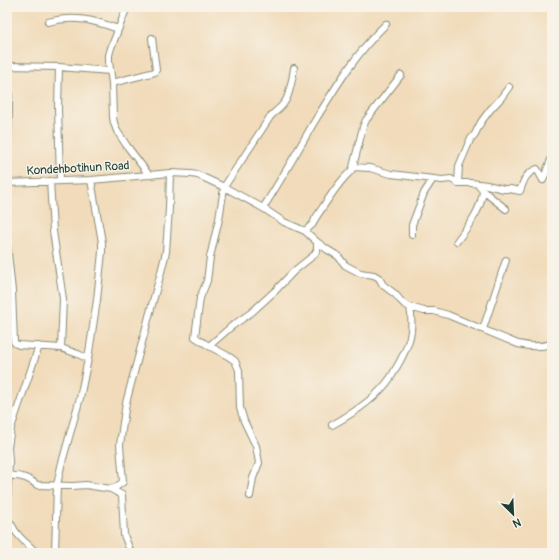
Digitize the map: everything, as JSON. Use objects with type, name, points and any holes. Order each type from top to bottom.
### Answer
[{"type":"street","points":[[127,7],[109,55],[113,117],[117,131],[149,175]]},
{"type":"street","points":[[48,22],[69,18],[80,19],[94,21],[118,29]]},
{"type":"street","points":[[263,208],[334,90],[360,52],[386,24]]},
{"type":"street","points":[[112,83],[155,72],[152,38]]},
{"type":"street","points":[[7,168],[9,111],[8,67],[58,67],[110,71]]},
{"type":"street","points":[[58,67],[60,180]]},
{"type":"street","points":[[250,496],[259,463],[256,446],[244,421],[240,408],[239,370],[235,361],[195,337],[194,334],[200,298],[207,281],[210,256],[219,219],[224,188],[270,117],[285,102],[294,68]]},
{"type":"street","points":[[401,75],[366,120],[352,170],[338,184],[313,224],[306,231],[317,242],[338,256],[345,265],[360,273],[379,278],[383,285],[395,294],[404,304],[410,307],[424,311],[441,313],[529,347],[539,347],[552,344]]},
{"type":"street","points":[[458,183],[459,166],[470,140],[476,134],[485,116],[509,87]]},
{"type":"street","points":[[353,167],[370,168],[391,174],[433,179],[451,179],[458,183],[487,185],[504,190],[510,189],[520,191],[527,175],[536,169],[543,180],[552,157]]},
{"type":"street","points":[[111,489],[123,482],[120,445],[126,403],[166,252],[170,173]]},
{"type":"street","name":"Kondehbotihun Road","points":[[7,183],[91,180],[170,173],[190,174],[224,188],[263,208],[284,222],[306,231]]},
{"type":"street","points":[[412,234],[412,225],[421,200],[433,179]]},
{"type":"street","points":[[55,553],[57,485],[80,398],[88,359],[97,300],[102,252],[102,242],[91,180]]},
{"type":"street","points":[[50,181],[53,231],[63,299],[61,348]]},
{"type":"street","points":[[477,184],[483,191],[506,209]]},
{"type":"street","points":[[457,241],[472,221],[483,198],[483,191]]},
{"type":"street","points":[[209,346],[232,326],[252,312],[294,271],[314,255],[317,250],[317,242]]},
{"type":"street","points":[[7,244],[12,291],[14,342],[19,345],[61,348],[88,359]]},
{"type":"street","points":[[483,330],[506,260]]},
{"type":"street","points":[[332,425],[346,418],[362,407],[391,377],[405,352],[408,343],[412,319],[410,307]]},
{"type":"street","points":[[7,509],[8,447],[11,428],[39,346]]},
{"type":"street","points":[[8,476],[15,475],[26,478],[32,480],[37,485],[86,485],[111,489],[122,495],[124,535],[131,553]]},
{"type":"street","points":[[8,521],[16,533],[36,553]]}]
